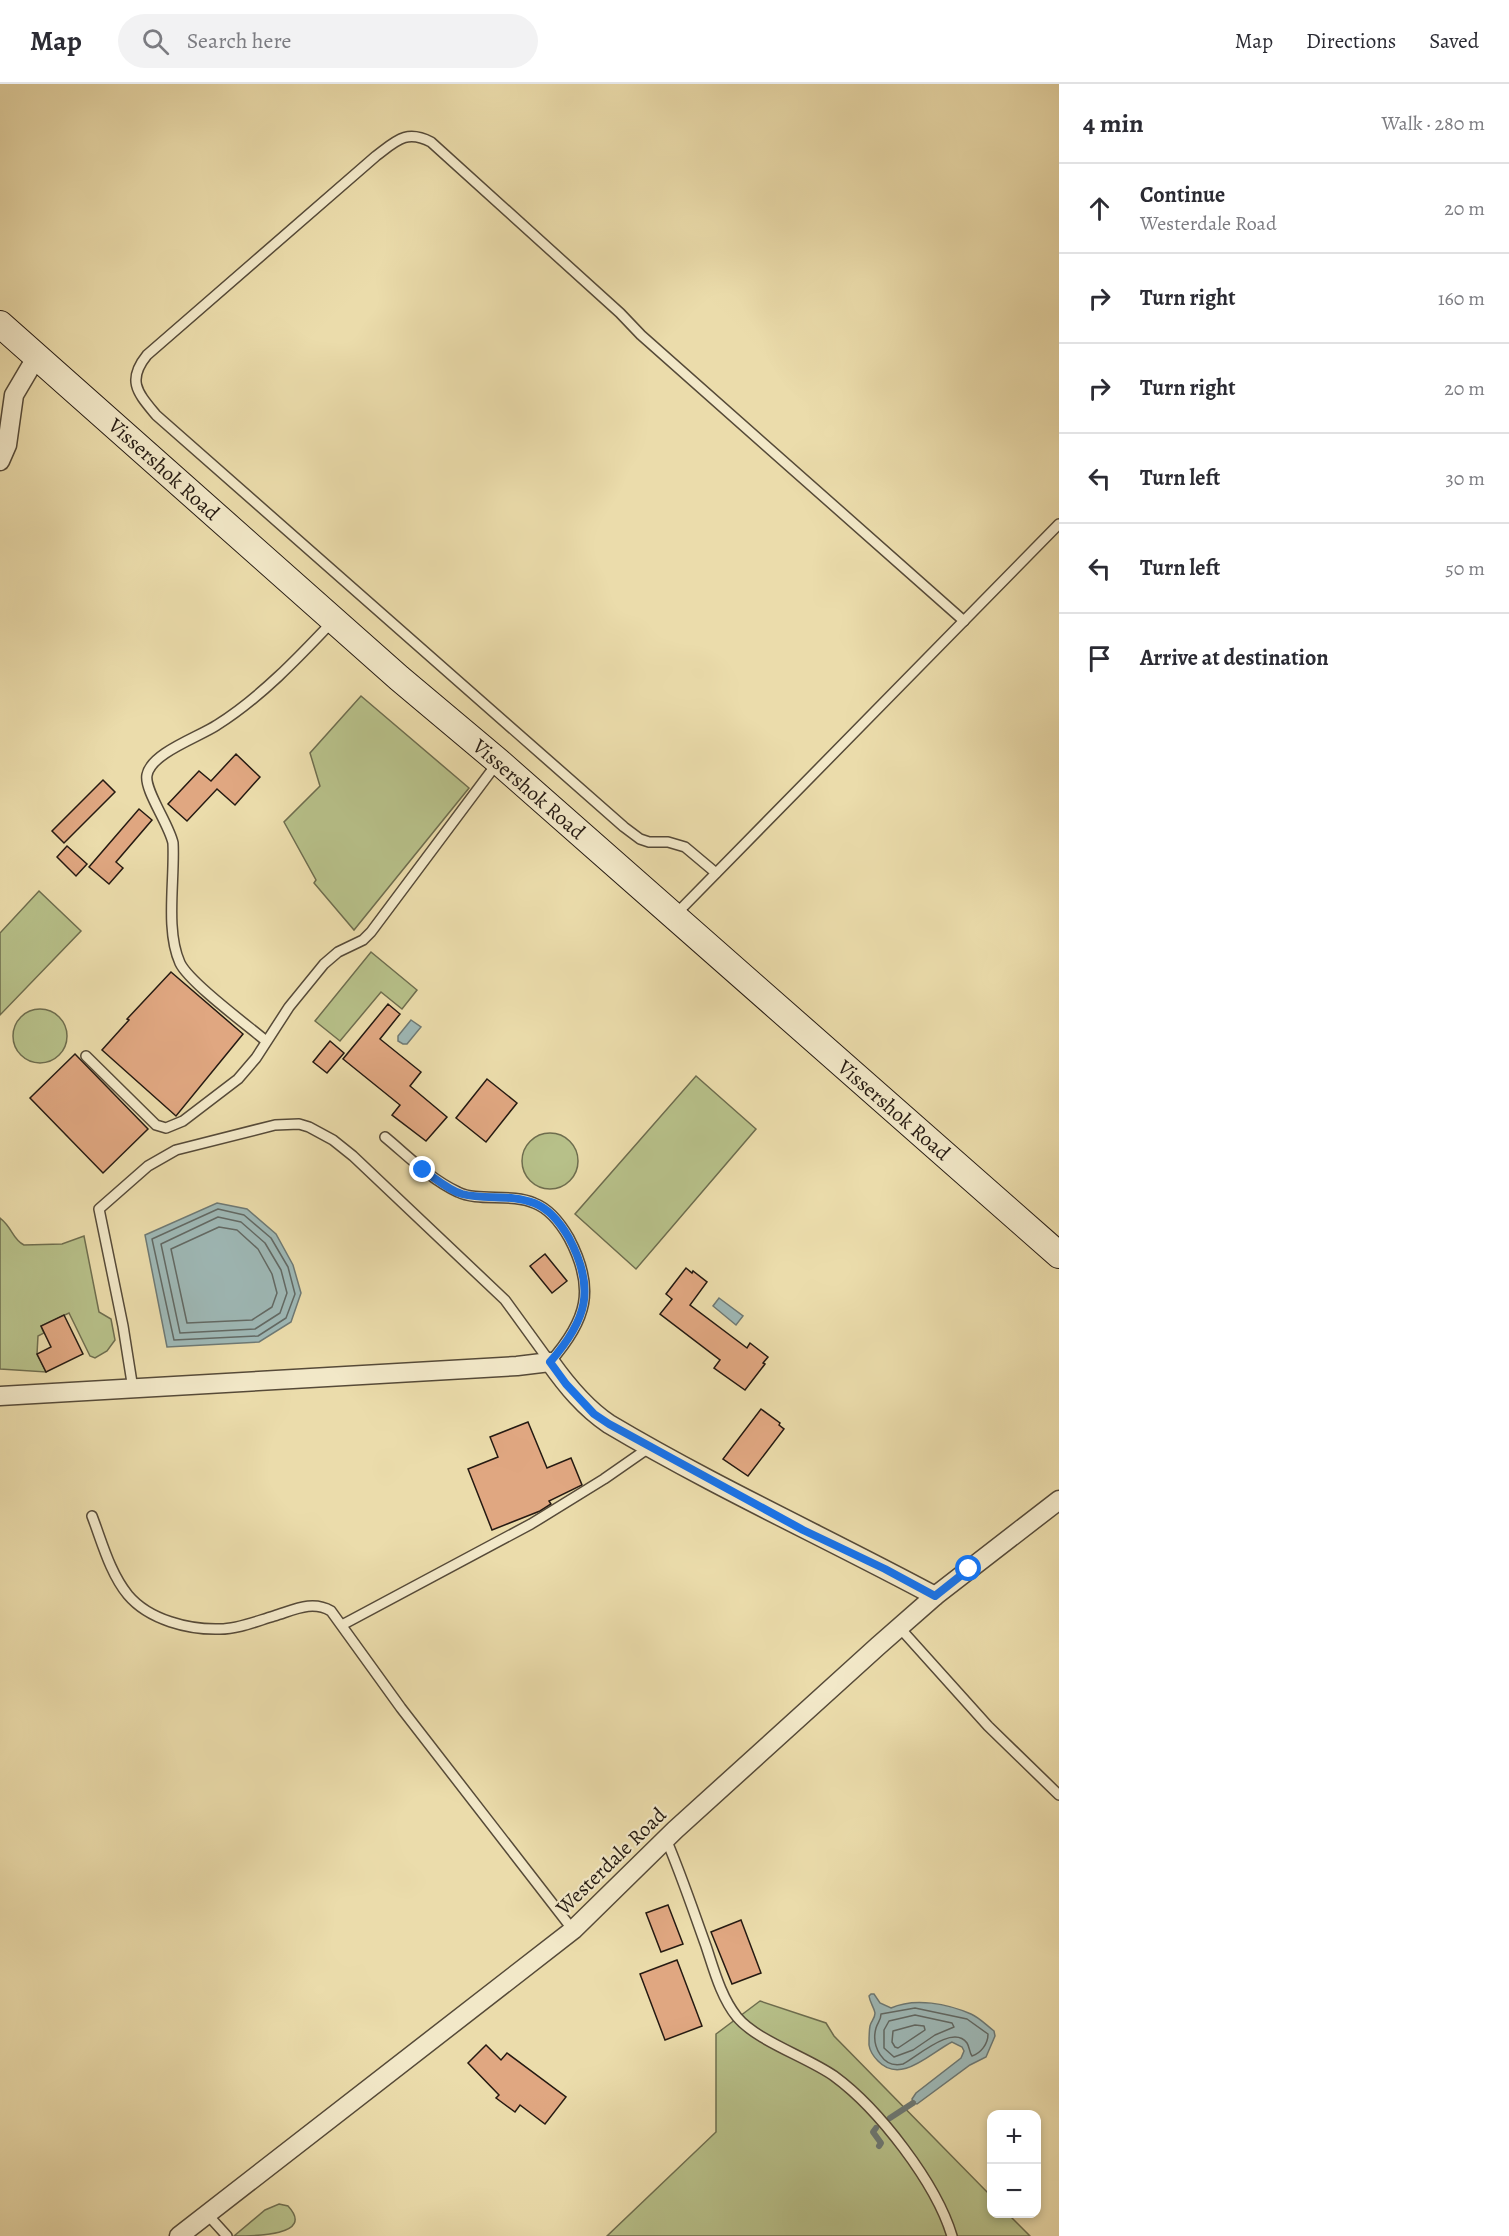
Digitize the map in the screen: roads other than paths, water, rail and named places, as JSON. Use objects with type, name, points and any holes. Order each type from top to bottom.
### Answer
[{"type":"main road","name":"Vissershok Road","points":[[0,324],[399,678],[498,762],[1059,1255]]},
{"type":"street","points":[[0,461],[7,445],[14,395],[36,356]]},
{"type":"street","points":[[0,1396],[517,1366],[550,1362],[566,1384],[594,1414],[803,1530],[935,1596]]},
{"type":"street","name":"Westerdale Road","points":[[179,2236],[573,1930],[666,1839],[899,1627],[935,1596],[1059,1500]]},
{"type":"lane","points":[[716,873],[685,847],[668,842],[649,842],[640,839],[624,827],[156,415],[140,395],[136,384],[137,369],[147,355],[376,156],[400,138],[412,135],[421,137],[431,142],[641,334],[964,621]]},
{"type":"lane","points":[[674,916],[1059,524]]},
{"type":"lane","points":[[266,1041],[186,972],[181,964],[173,935],[171,830],[148,786],[147,776],[150,766],[161,756],[216,726],[251,700],[309,647],[335,619]]},
{"type":"lane","points":[[86,1056],[156,1125],[166,1128],[183,1122],[238,1079],[256,1058],[289,1007],[324,964],[338,952],[363,940],[371,932],[498,762]]},
{"type":"lane","points":[[133,1389],[123,1326],[99,1209],[148,1166],[176,1150],[275,1125],[289,1124],[299,1124],[321,1131],[353,1156],[505,1300],[550,1362],[576,1329],[585,1294],[580,1262],[561,1225],[553,1215],[534,1202],[461,1194],[443,1185],[385,1137]]},
{"type":"lane","points":[[342,1625],[531,1524],[604,1479],[650,1447]]},
{"type":"lane","points":[[92,1516],[116,1577],[129,1596],[146,1610],[164,1620],[201,1628],[222,1629],[248,1624],[304,1606],[317,1606],[331,1611],[401,1708],[573,1930]]},
{"type":"lane","points":[[899,1627],[988,1726],[1059,1795]]},
{"type":"lane","points":[[666,1839],[717,1978],[738,2018],[759,2034],[834,2076],[863,2102],[897,2139],[921,2174],[948,2223],[952,2236]]},
{"type":"lane","points":[[207,2214],[227,2236]]},
{"type":"water","points":[[411,1020],[421,1027],[407,1044],[403,1044],[398,1041],[398,1036]]},
{"type":"water","points":[[217,1203],[247,1209],[276,1234],[293,1265],[301,1293],[291,1322],[259,1342],[167,1347],[145,1235]]},
{"type":"water","points":[[719,1298],[743,1316],[736,1325],[713,1306]]},
{"type":"water","points":[[874,1994],[880,2003],[891,2008],[921,2002],[952,2007],[974,2016],[994,2031],[995,2036],[986,2057],[970,2065],[917,2104],[913,2103],[912,2099],[916,2093],[961,2058],[964,2051],[962,2047],[952,2042],[915,2065],[896,2070],[887,2068],[875,2058],[870,2048],[870,2028],[875,2013],[869,1996]]},
{"type":"waterway","points":[[890,2118],[913,2103]]},
{"type":"waterway","points":[[876,2128],[873,2132],[881,2143],[879,2146]]}]
